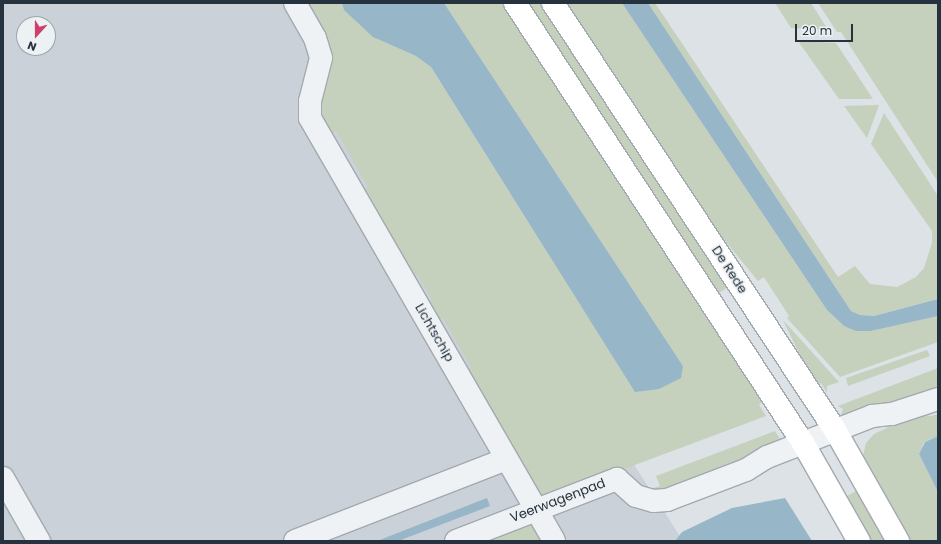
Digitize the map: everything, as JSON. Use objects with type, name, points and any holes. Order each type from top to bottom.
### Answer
[{"type":"main road","points":[[515,3],[806,448],[859,541]]},
{"type":"main road","name":"De Rede","points":[[553,3],[838,436],[898,541]]},
{"type":"street","name":"Lichtschip","points":[[295,3],[315,38],[321,58],[310,101],[310,118],[554,541]]},
{"type":"street","name":"Veerwagenpad","points":[[456,541],[617,479],[636,496],[660,502],[746,470],[767,457],[806,448],[838,436],[878,427],[892,414],[938,399]]},
{"type":"street","points":[[295,541],[506,459]]},
{"type":"street","points":[[3,478],[39,541]]},
{"type":"shaded area","points":[[3,3],[356,3],[532,306],[683,541],[3,541]]},
{"type":"green space","points":[[304,3],[342,3],[344,10],[373,37],[416,56],[431,67],[635,391],[683,366],[444,3],[501,3],[763,401],[759,405],[766,416],[541,500],[466,371],[471,368],[443,318],[437,321],[426,303],[432,300],[418,275],[413,278],[363,190],[368,187],[336,131],[329,135],[320,104],[332,55]]},
{"type":"green space","points":[[523,3],[540,3],[728,287],[716,295]]},
{"type":"green space","points":[[565,3],[622,3],[827,310],[844,326],[871,331],[938,316],[938,342],[840,377],[787,318],[789,316],[764,277],[758,281],[703,214]]},
{"type":"green space","points":[[648,3],[655,3],[838,277],[855,266],[870,284],[897,287],[916,277],[924,268],[932,243],[932,231],[871,144],[884,113],[938,196],[938,299],[874,316],[860,315],[851,311]]},
{"type":"green space","points":[[775,3],[811,3],[828,30],[791,28]]},
{"type":"green space","points":[[818,3],[938,3],[938,182],[841,32],[837,32]]},
{"type":"green space","points":[[798,41],[836,43],[873,99],[839,99]]},
{"type":"green space","points":[[879,105],[867,138],[844,106]]},
{"type":"green space","points":[[783,320],[839,382],[827,386],[827,393],[821,383],[815,385],[813,382]]},
{"type":"green space","points":[[927,350],[930,356],[848,386],[846,378]]},
{"type":"green space","points":[[938,368],[938,391],[846,416],[841,415],[843,409],[838,406]]},
{"type":"green space","points":[[916,414],[931,416],[938,414],[938,436],[924,442],[919,454],[938,492],[938,541],[906,541],[866,471],[863,456],[866,443],[874,434]]},
{"type":"green space","points":[[775,431],[783,444],[671,493],[643,491],[660,486],[656,476]]},
{"type":"green space","points":[[856,491],[885,541],[869,541],[844,498]]},
{"type":"green space","points":[[530,523],[541,539],[537,541],[474,541]]},
{"type":"water","points":[[342,3],[444,3],[683,366],[681,378],[659,389],[635,392],[431,67],[416,56],[373,37],[344,10]]},
{"type":"water","points":[[622,3],[648,3],[851,311],[860,315],[874,316],[938,299],[938,316],[871,331],[856,331],[844,326],[827,310]]},
{"type":"water","points":[[938,436],[938,492],[919,454],[925,442]]},
{"type":"water","points":[[487,498],[490,506],[398,541],[377,541]]},
{"type":"water","points":[[785,498],[812,541],[675,541],[682,532],[732,508]]}]
